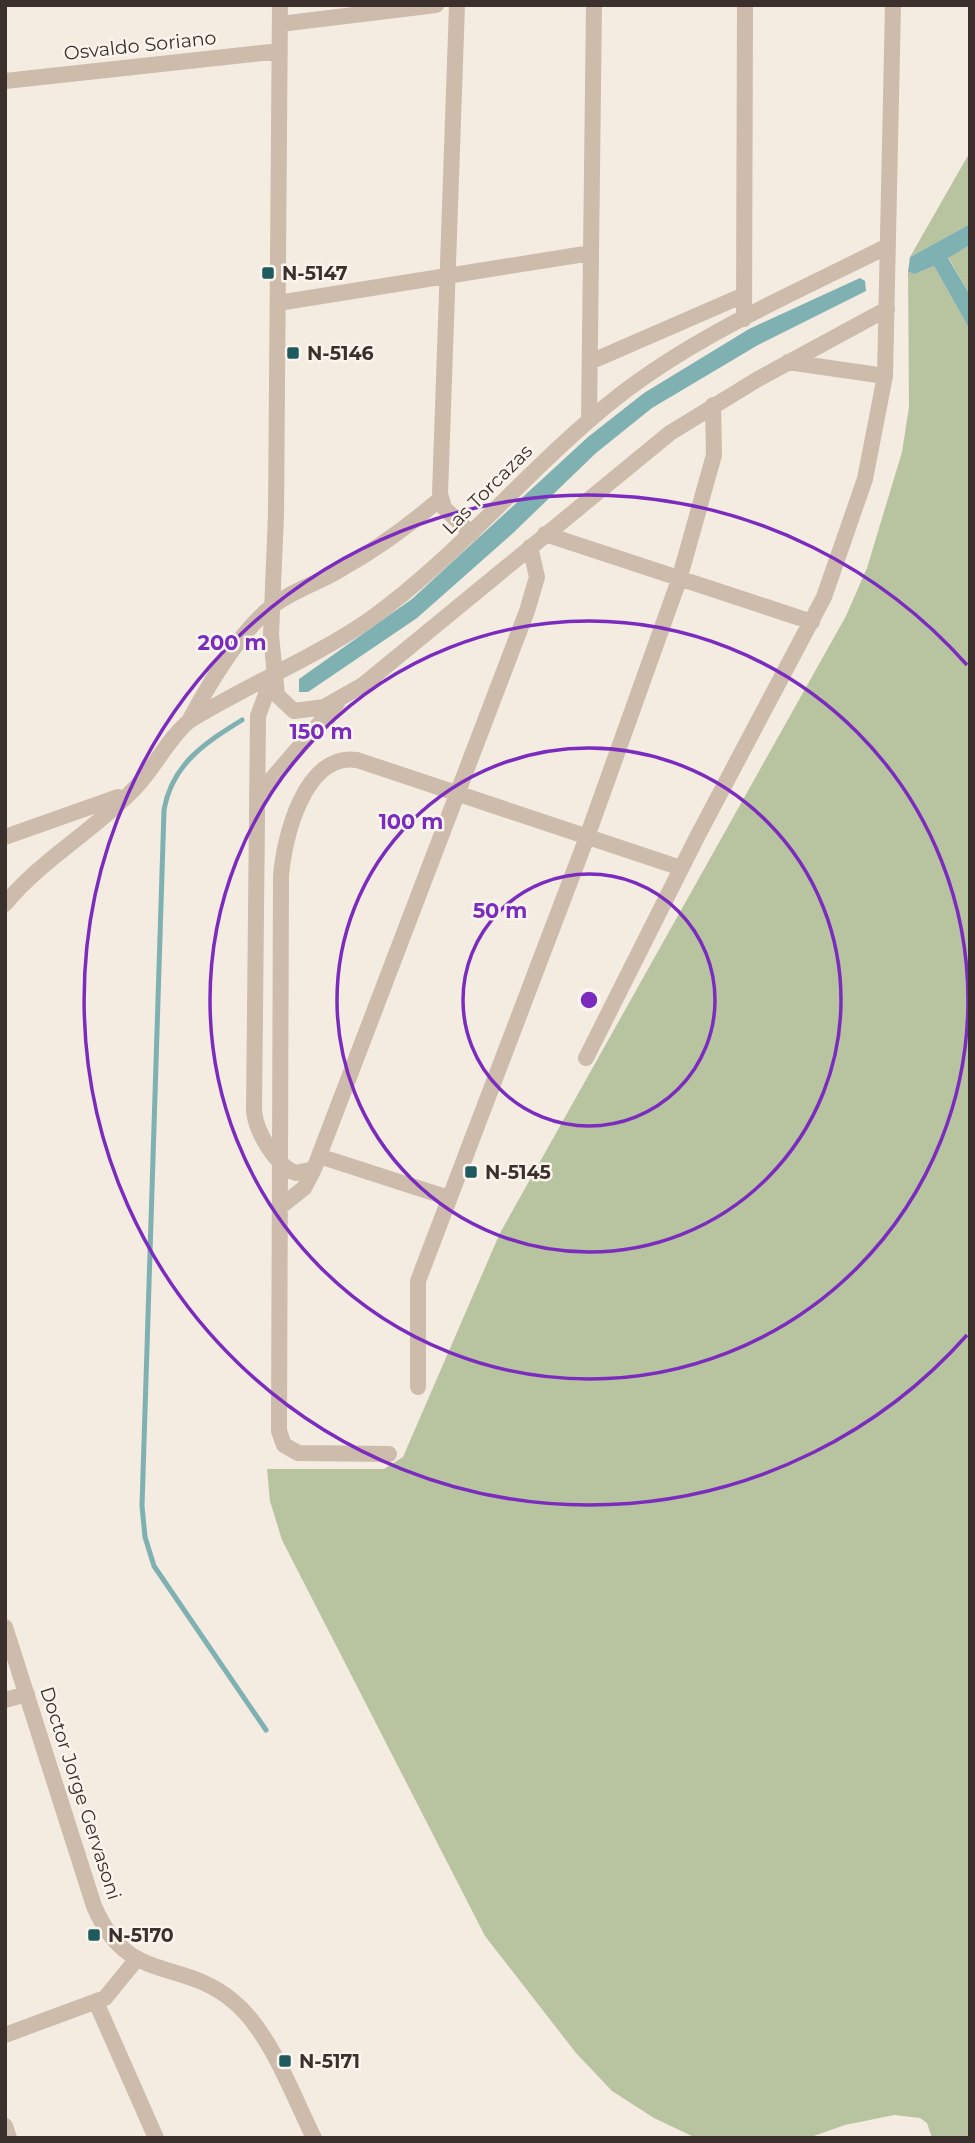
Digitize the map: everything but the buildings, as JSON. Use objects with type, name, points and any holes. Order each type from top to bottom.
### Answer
[{"type":"street","points":[[280,5],[273,675],[277,695],[294,710],[316,710],[340,699],[378,674],[629,464],[713,405],[887,309]]},
{"type":"street","points":[[280,24],[436,5]]},
{"type":"street","points":[[457,5],[441,498],[444,508],[472,534]]},
{"type":"street","points":[[589,420],[594,5]]},
{"type":"street","points":[[744,319],[746,5]]},
{"type":"street","points":[[586,1058],[681,868],[812,622],[833,573],[865,479],[885,376],[893,5]]},
{"type":"street","name":"Osvaldo Soriano","points":[[5,80],[280,51]]},
{"type":"street","name":"Las Torcazas","points":[[5,904],[30,878],[136,788],[178,730],[189,721],[367,621],[437,566],[589,420],[647,376],[744,319],[888,246]]},
{"type":"street","points":[[278,303],[591,253]]},
{"type":"street","points":[[590,362],[744,295]]},
{"type":"street","points":[[788,362],[885,376]]},
{"type":"street","points":[[418,1387],[418,1281],[587,837],[679,580],[714,455],[713,405]]},
{"type":"street","points":[[189,721],[207,687],[258,618],[272,606],[338,571],[389,539],[441,498]]},
{"type":"street","points":[[545,534],[812,622]]},
{"type":"street","points":[[280,1207],[304,1188],[317,1162],[532,599],[537,577],[530,547]]},
{"type":"street","points":[[273,675],[258,716],[254,1111],[257,1127],[280,1162],[296,1174],[317,1162],[449,1198]]},
{"type":"street","points":[[257,796],[340,699]]},
{"type":"street","points":[[389,1454],[298,1453],[290,1451],[281,1438],[281,876],[287,834],[294,814],[321,773],[338,760],[347,758],[681,868]]},
{"type":"street","name":"Las Torcazas","points":[[5,837],[92,808],[136,788]]},
{"type":"street","name":"Doctor Jorge Gervasoni","points":[[5,1627],[94,1906],[111,1937],[136,1960]]},
{"type":"street","points":[[5,1700],[27,1694]]},
{"type":"street","points":[[5,2035],[96,2002],[113,1992],[136,1960],[207,1984],[236,2003],[258,2030],[314,2138]]},
{"type":"street","points":[[96,2002],[156,2138]]},
{"type":"street","points":[[5,2126],[9,2138]]},
{"type":"green space","points":[[970,152],[970,224],[910,257]]},
{"type":"green space","points":[[970,245],[970,295],[948,257]]},
{"type":"green space","points":[[934,266],[970,330],[970,2138],[932,2138],[927,2123],[920,2118],[894,2115],[845,2125],[808,2138],[696,2138],[654,2118],[612,2091],[576,2053],[485,1936],[282,1540],[270,1501],[267,1469],[384,1469],[403,1457],[500,1233],[846,616],[867,568],[902,452],[909,407],[908,272],[915,274]]},
{"type":"water","points":[[970,224],[970,245],[948,258],[970,295],[970,330],[934,266],[915,274],[908,272],[910,257]]},
{"type":"water","points":[[860,278],[865,281],[866,291],[758,345],[652,408],[596,453],[512,534],[417,618],[308,692],[299,692],[299,679],[412,599],[588,437],[644,393],[749,329]]},
{"type":"waterway","points":[[242,720],[203,746],[182,767],[168,794],[164,810],[142,1506],[145,1537],[154,1566],[266,1730]]},
{"type":"place","name":"N-5147","points":[[268,273]]},
{"type":"place","name":"N-5146","points":[[293,353]]},
{"type":"place","name":"N-5145","points":[[471,1172]]},
{"type":"place","name":"N-5170","points":[[94,1935]]},
{"type":"place","name":"N-5171","points":[[285,2061]]}]
